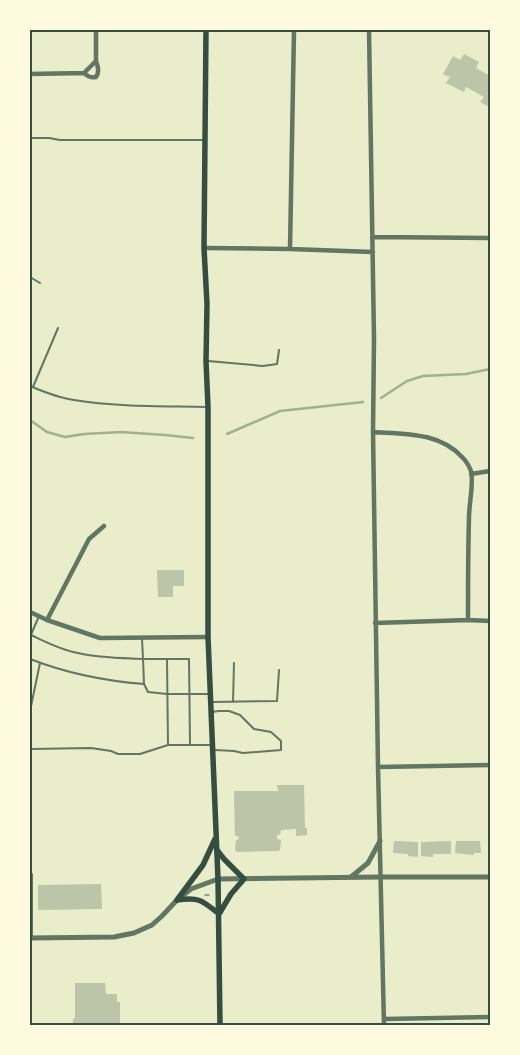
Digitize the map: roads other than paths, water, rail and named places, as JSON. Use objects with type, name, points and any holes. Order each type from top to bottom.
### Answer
[{"type":"main road","points":[[206,30],[204,248],[207,304],[208,637],[218,879],[220,1025]]},
{"type":"main road","points":[[177,900],[203,865],[216,837]]},
{"type":"main road","points":[[217,850],[244,879],[218,914]]},
{"type":"main road","points":[[177,900],[193,898],[199,900],[218,914]]},
{"type":"street","points":[[30,74],[84,74],[92,78],[96,77],[98,67],[96,61],[96,30]]},
{"type":"street","points":[[290,249],[294,30]]},
{"type":"street","points":[[369,30],[374,339],[375,623],[384,1025]]},
{"type":"street","points":[[84,74],[96,61]]},
{"type":"street","points":[[372,237],[490,238]]},
{"type":"street","points":[[204,248],[373,252]]},
{"type":"street","points":[[373,432],[428,437],[440,441],[453,448],[468,465],[471,474],[468,620]]},
{"type":"street","points":[[471,474],[490,471]]},
{"type":"street","points":[[47,620],[89,539],[104,526]]},
{"type":"street","points":[[30,612],[47,620],[100,638],[208,637]]},
{"type":"street","points":[[375,623],[490,621]]},
{"type":"street","points":[[378,767],[490,765]]},
{"type":"street","points":[[350,878],[368,863],[380,841]]},
{"type":"street","points":[[31,938],[114,937],[134,933],[152,925],[191,889],[218,879],[490,877]]},
{"type":"street","points":[[384,1019],[490,1017]]},
{"type":"lane","points":[[30,138],[60,140],[205,140]]},
{"type":"lane","points":[[30,277],[40,283]]},
{"type":"lane","points":[[58,328],[32,387],[48,394],[73,400],[146,406],[208,406]]},
{"type":"lane","points":[[206,361],[263,366],[276,364],[279,350]]},
{"type":"lane","points":[[39,616],[30,636],[77,653],[108,658],[189,659],[190,745]]},
{"type":"lane","points":[[142,638],[144,684],[148,692],[211,694]]},
{"type":"lane","points":[[30,659],[51,667],[106,680],[144,684]]},
{"type":"lane","points":[[167,659],[168,745]]},
{"type":"lane","points":[[30,711],[40,663]]},
{"type":"lane","points":[[233,702],[234,663]]},
{"type":"lane","points":[[211,702],[276,701],[279,670]]},
{"type":"lane","points":[[31,748],[91,748],[118,754],[140,754],[168,745],[213,747],[243,753],[281,750],[281,741],[276,736],[271,732],[254,729],[240,715],[229,711],[211,712]]},
{"type":"lane","points":[[31,938],[32,874]]},
{"type":"waterway","points":[[381,398],[407,381],[423,376],[466,374],[490,369]]},
{"type":"waterway","points":[[227,434],[280,411],[363,402]]},
{"type":"waterway","points":[[30,420],[47,432],[65,437],[121,432],[193,438]]}]
